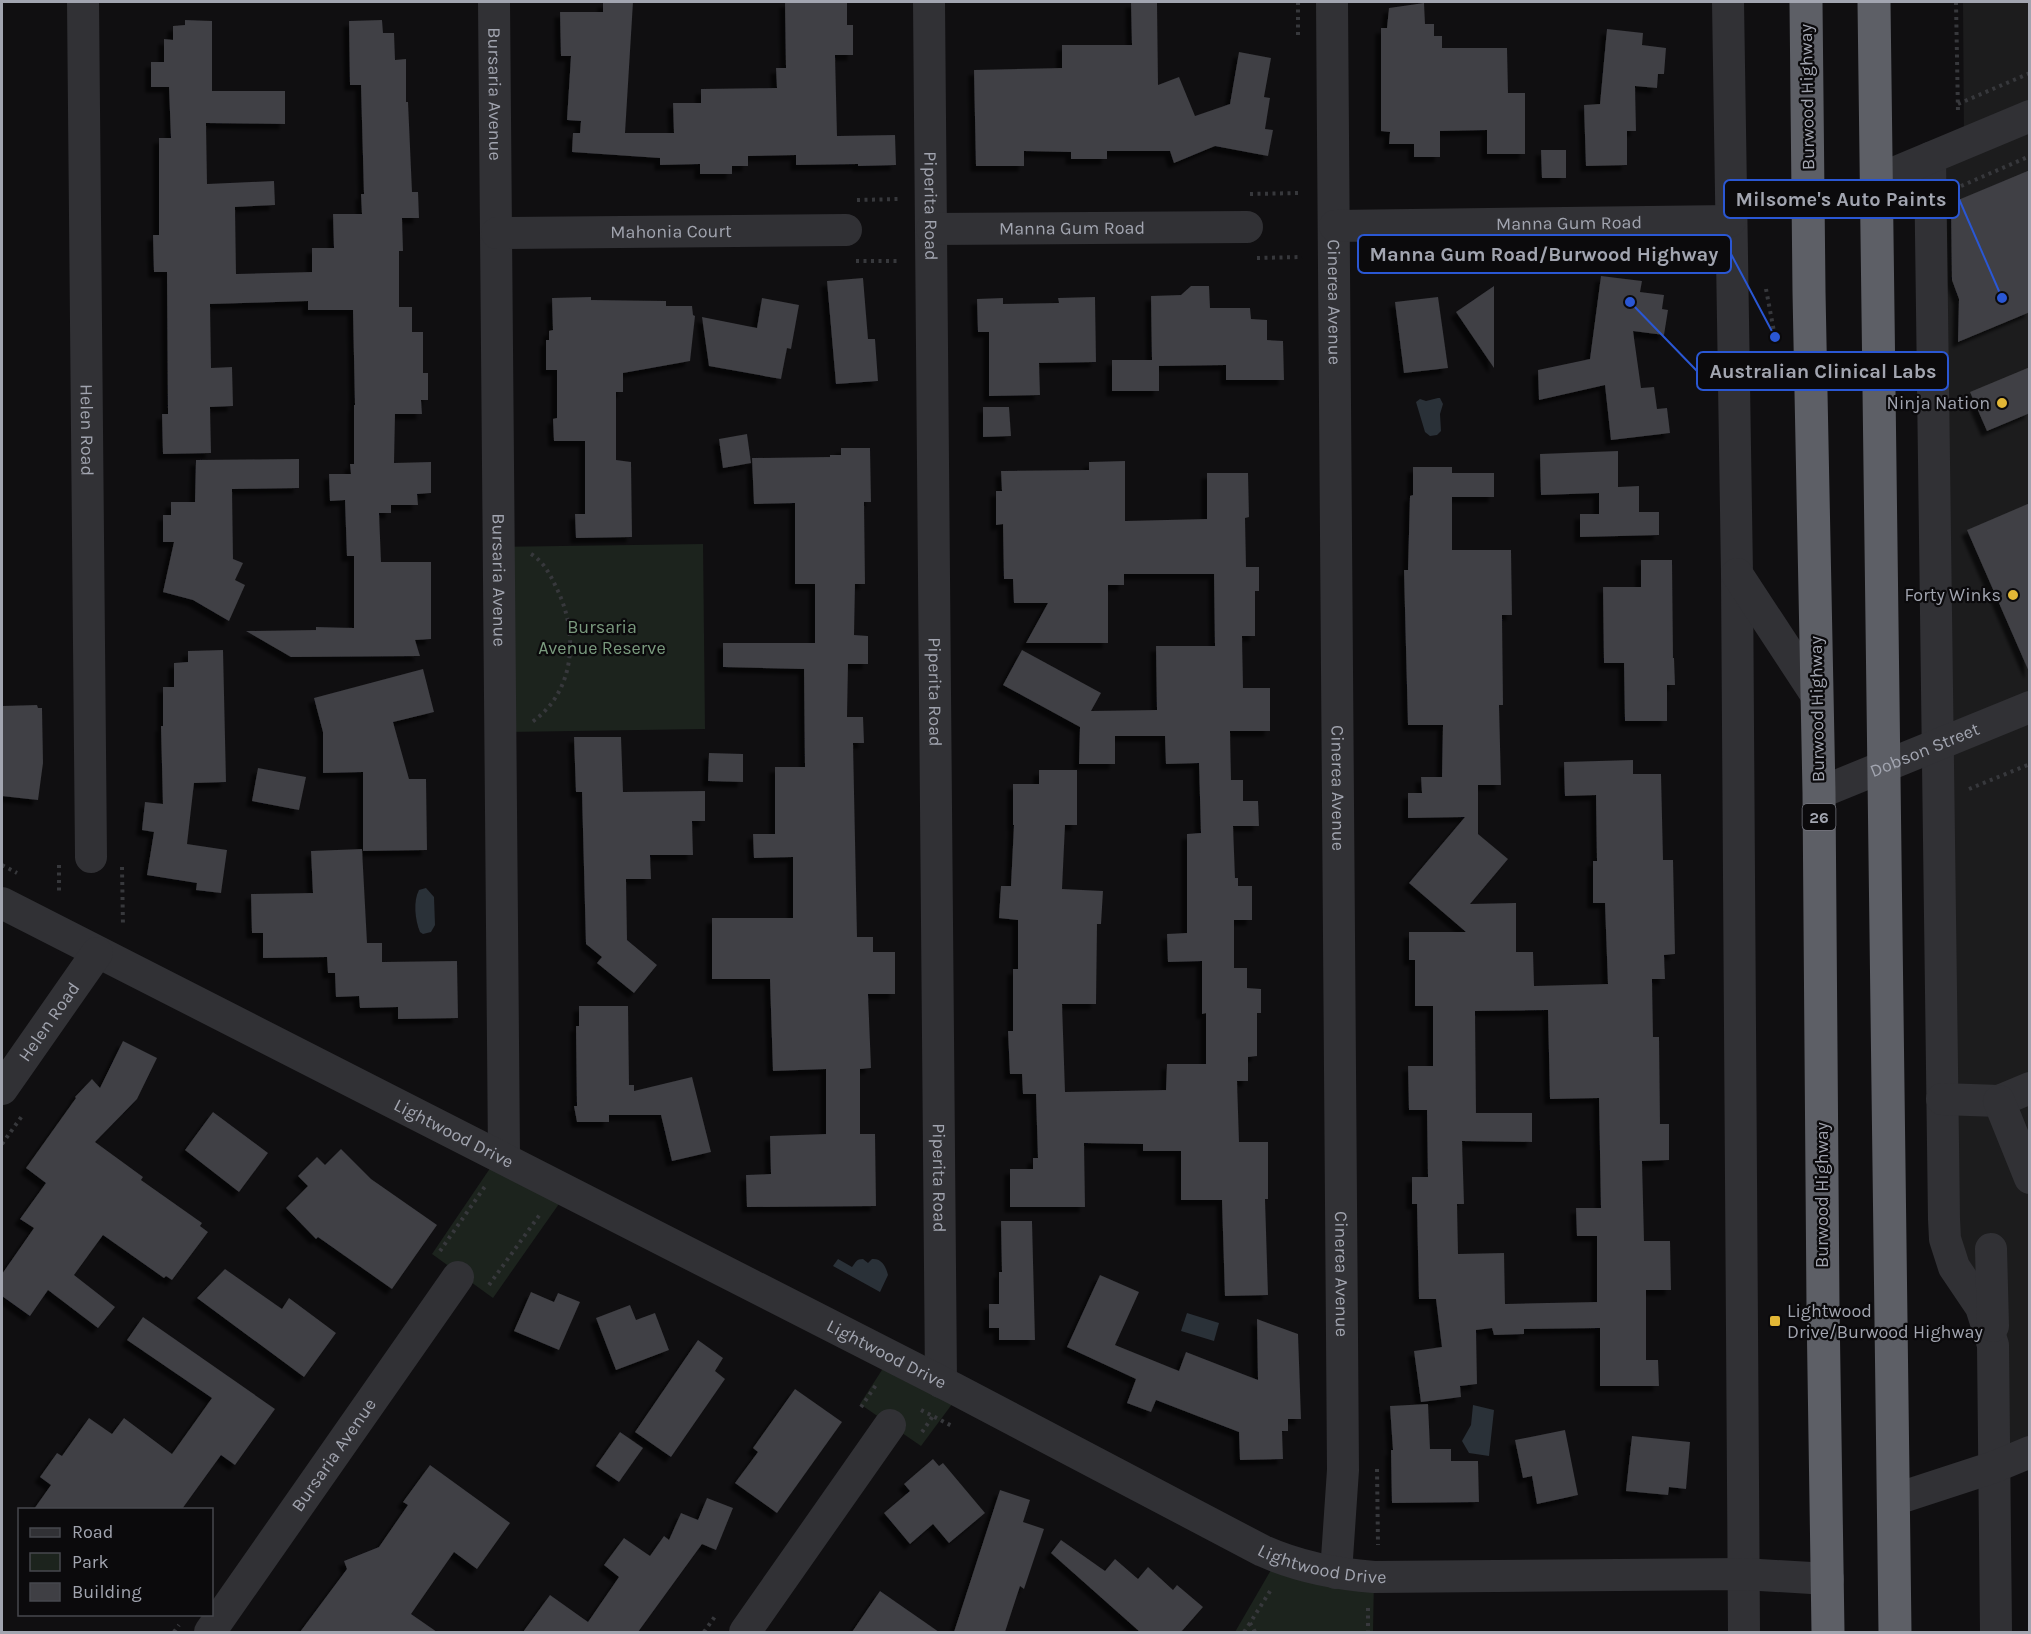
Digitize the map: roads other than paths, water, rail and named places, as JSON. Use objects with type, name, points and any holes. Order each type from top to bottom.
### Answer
[{"type":"highway","name":"Burwood Highway","points":[[1806,2],[1819,793],[1828,1632]]},
{"type":"highway","points":[[1874,2],[1882,767],[1885,838],[1895,1632]]},
{"type":"street","name":"Helen Road","points":[[82,2],[91,857]]},
{"type":"street","name":"Bursaria Avenue","points":[[494,2],[504,1157]]},
{"type":"street","name":"Piperita Road","points":[[929,2],[941,1382]]},
{"type":"street","name":"Cinerea Avenue","points":[[1332,2],[1343,1458],[1336,1574]]},
{"type":"street","points":[[1728,2],[1737,574],[1744,1632]]},
{"type":"street","points":[[1877,180],[2030,116]]},
{"type":"street","points":[[1930,158],[1942,1099],[1946,1239],[1954,1267],[1981,1307],[1993,1345]]},
{"type":"street","name":"Manna Gum Road","points":[[1335,226],[1730,221]]},
{"type":"street","name":"Manna Gum Road","points":[[932,230],[1247,227]]},
{"type":"street","name":"Mahonia Court","points":[[497,233],[846,230]]},
{"type":"street","points":[[1737,574],[1817,696]]},
{"type":"street","name":"Dobson Street","points":[[1819,793],[2030,707]]},
{"type":"street","name":"Lightwood Drive","points":[[2,903],[504,1157],[1287,1562],[1336,1574],[1374,1577],[1743,1574],[1828,1578]]},
{"type":"street","name":"Helen Road","points":[[2,1089],[97,953]]},
{"type":"street","points":[[1942,1099],[1999,1101],[2030,1088]]},
{"type":"street","points":[[1999,1101],[2029,1174]]},
{"type":"street","points":[[1991,1248],[1996,1632]]},
{"type":"street","name":"Bursaria Avenue","points":[[210,1632],[458,1278]]},
{"type":"street","points":[[745,1632],[890,1425]]},
{"type":"street","points":[[1893,1500],[1994,1467],[2030,1452]]},
{"type":"place","name":"Milsome's Auto Paints","points":[[2002,298]]},
{"type":"place","name":"Australian Clinical Labs","points":[[1630,302]]},
{"type":"place","name":"Manna Gum Road/Burwood Highway","points":[[1775,337]]},
{"type":"place","name":"Ninja Nation","points":[[2002,403]]},
{"type":"place","name":"Forty Winks","points":[[2013,595]]},
{"type":"place","name":"Lightwood Drive/Burwood Highway","points":[[1775,1321]]},
{"type":"park label","name":"Bursaria Avenue Reserve","points":[[602,637]]}]
